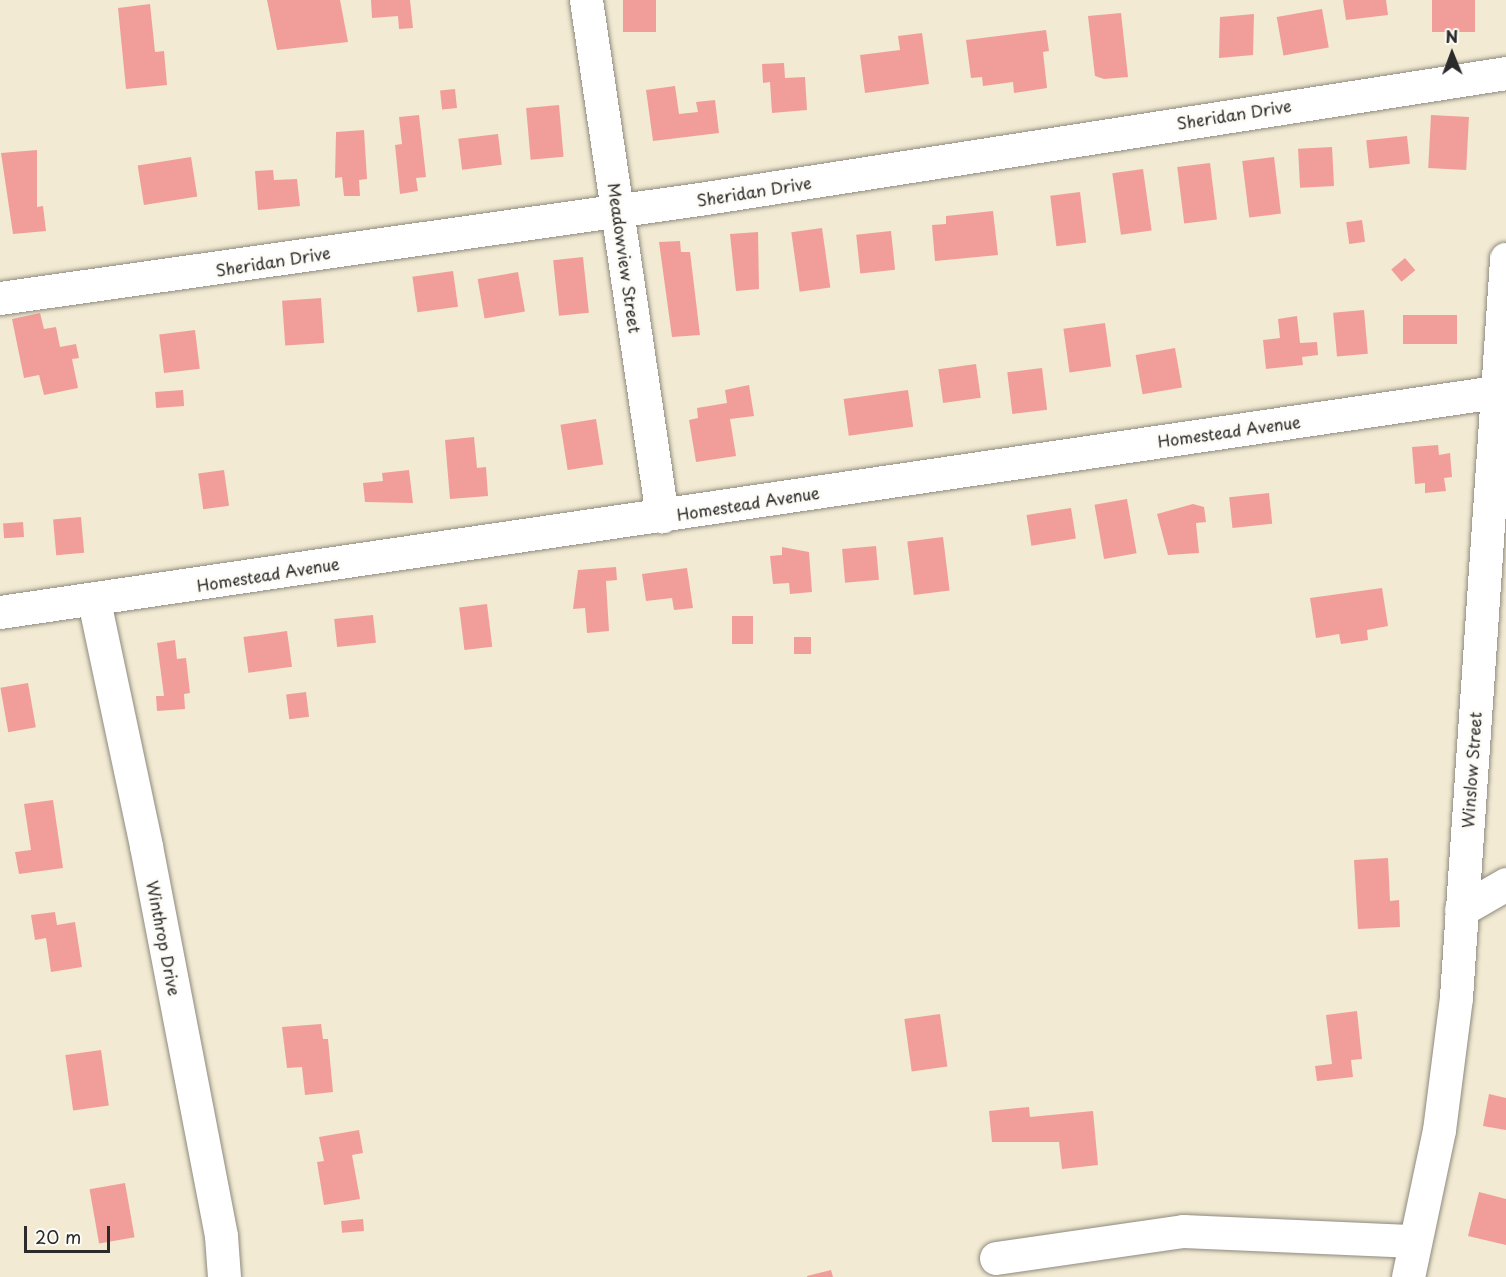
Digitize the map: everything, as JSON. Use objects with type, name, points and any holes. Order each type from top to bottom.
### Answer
[{"type":"street","name":"Meadowview Street","points":[[586,0],[619,210],[662,516]]},
{"type":"street","name":"Sheridan Drive","points":[[0,298],[619,210],[1506,73]]},
{"type":"street","name":"Winslow Street","points":[[1408,1277],[1439,1130],[1461,910],[1498,504],[1496,392],[1506,259]]},
{"type":"street","name":"Homestead Avenue","points":[[0,612],[94,601],[1496,392]]},
{"type":"street","name":"Winthrop Drive","points":[[94,601],[149,858],[224,1277]]},
{"type":"street","points":[[1461,910],[1506,884]]},
{"type":"street","points":[[996,1258],[1183,1231],[1415,1241]]},
{"type":"building","points":[[267,0],[340,0],[348,42],[277,50]]},
{"type":"building","points":[[371,0],[410,0],[413,28],[399,29],[398,16],[372,18]]},
{"type":"building","points":[[623,0],[656,0],[656,32],[623,32]]},
{"type":"building","points":[[1343,0],[1386,0],[1388,15],[1346,20]]},
{"type":"building","points":[[1432,0],[1475,0],[1475,32],[1432,32]]},
{"type":"building","points":[[150,4],[155,52],[164,51],[167,85],[126,89],[118,8]]},
{"type":"building","points":[[1322,9],[1329,47],[1283,55],[1277,17]]},
{"type":"building","points":[[1121,13],[1128,77],[1104,79],[1095,76],[1088,16]]},
{"type":"building","points":[[1254,14],[1253,55],[1219,58],[1220,17]]},
{"type":"building","points":[[1046,30],[1049,51],[1043,52],[1047,88],[1014,93],[1013,82],[983,86],[982,77],[971,78],[966,40]]},
{"type":"building","points":[[922,33],[929,84],[865,93],[860,55],[900,50],[898,36]]},
{"type":"building","points":[[784,63],[785,78],[805,77],[807,110],[772,113],[770,82],[763,83],[762,64]]},
{"type":"building","points":[[675,86],[679,114],[698,112],[696,102],[715,100],[719,133],[653,141],[646,90]]},
{"type":"building","points":[[455,89],[457,108],[442,109],[440,91]]},
{"type":"building","points":[[559,105],[564,157],[531,160],[526,108]]},
{"type":"building","points":[[419,115],[426,177],[416,178],[418,191],[400,194],[395,145],[402,144],[399,117]]},
{"type":"building","points":[[1431,115],[1469,117],[1466,170],[1428,168]]},
{"type":"building","points":[[364,130],[367,179],[359,180],[360,196],[344,196],[342,177],[335,178],[336,132]]},
{"type":"building","points":[[498,134],[502,165],[462,170],[458,139]]},
{"type":"building","points":[[1407,136],[1410,164],[1369,168],[1366,140]]},
{"type":"building","points":[[1332,147],[1334,186],[1300,188],[1298,149]]},
{"type":"building","points":[[37,150],[37,207],[43,206],[46,231],[13,234],[1,153]]},
{"type":"building","points":[[191,157],[197,197],[144,205],[138,165]]},
{"type":"building","points":[[1274,157],[1281,214],[1249,217],[1242,161]]},
{"type":"building","points":[[1210,163],[1217,220],[1184,224],[1177,167]]},
{"type":"building","points":[[1143,169],[1152,230],[1121,235],[1112,173]]},
{"type":"building","points":[[273,170],[274,180],[297,179],[300,206],[258,210],[255,171]]},
{"type":"building","points":[[1080,192],[1086,243],[1056,246],[1050,196]]},
{"type":"building","points":[[993,211],[998,255],[935,261],[932,225],[946,224],[946,216]]},
{"type":"building","points":[[1362,220],[1365,242],[1349,244],[1346,222]]},
{"type":"building","points":[[822,228],[830,287],[800,292],[791,232]]},
{"type":"building","points":[[891,231],[895,270],[860,273],[856,235]]},
{"type":"building","points":[[758,232],[759,289],[736,291],[730,234]]},
{"type":"building","points":[[680,241],[681,252],[690,252],[700,335],[672,337],[659,242]]},
{"type":"building","points":[[583,257],[589,313],[559,316],[553,260]]},
{"type":"building","points":[[1405,258],[1415,270],[1401,282],[1391,270]]},
{"type":"building","points":[[453,271],[458,307],[417,312],[412,277]]},
{"type":"building","points":[[518,272],[525,311],[485,319],[478,279]]},
{"type":"building","points":[[321,298],[324,343],[285,346],[282,301]]},
{"type":"building","points":[[1364,310],[1368,354],[1337,357],[1333,313]]},
{"type":"building","points":[[40,313],[44,329],[56,327],[60,347],[76,344],[79,358],[72,359],[78,388],[44,395],[39,375],[24,378],[12,319]]},
{"type":"building","points":[[1403,315],[1457,315],[1457,344],[1403,344]]},
{"type":"building","points":[[1297,316],[1300,343],[1317,342],[1318,355],[1302,357],[1303,365],[1266,369],[1263,340],[1280,338],[1278,319]]},
{"type":"building","points":[[1105,323],[1111,367],[1070,372],[1063,329]]},
{"type":"building","points":[[195,330],[200,369],[164,373],[159,334]]},
{"type":"building","points":[[1175,348],[1182,387],[1143,394],[1136,355]]},
{"type":"building","points":[[976,364],[981,398],[943,403],[938,369]]},
{"type":"building","points":[[1042,368],[1047,410],[1012,414],[1007,372]]},
{"type":"building","points":[[749,385],[754,416],[730,419],[736,456],[696,462],[689,420],[698,418],[697,408],[727,403],[725,390]]},
{"type":"building","points":[[183,390],[184,406],[156,408],[155,392]]},
{"type":"building","points":[[908,390],[913,427],[849,436],[844,399]]},
{"type":"building","points":[[596,419],[603,464],[568,470],[560,425]]},
{"type":"building","points":[[474,437],[477,468],[486,467],[488,496],[450,499],[445,440]]},
{"type":"building","points":[[1438,445],[1439,455],[1450,453],[1452,477],[1444,478],[1446,491],[1425,493],[1425,483],[1415,484],[1412,447]]},
{"type":"building","points":[[224,470],[229,506],[203,509],[198,474]]},
{"type":"building","points":[[409,470],[413,503],[365,502],[363,483],[383,481],[382,473]]},
{"type":"building","points":[[1269,493],[1272,524],[1232,528],[1229,497]]},
{"type":"building","points":[[1127,499],[1137,553],[1104,559],[1095,505]]},
{"type":"building","points":[[1193,504],[1204,507],[1206,522],[1196,523],[1199,553],[1168,555],[1157,514]]},
{"type":"building","points":[[1071,508],[1076,539],[1031,546],[1027,515]]},
{"type":"building","points":[[81,517],[84,553],[56,555],[53,519]]},
{"type":"building","points":[[23,522],[24,537],[4,538],[3,523]]},
{"type":"building","points":[[943,537],[950,591],[914,595],[907,541]]},
{"type":"building","points":[[876,546],[879,580],[845,583],[842,549]]},
{"type":"building","points":[[782,547],[809,552],[812,592],[790,594],[789,583],[773,584],[770,556],[782,555]]},
{"type":"building","points":[[616,567],[617,580],[606,581],[609,631],[587,633],[585,608],[573,609],[578,570]]},
{"type":"building","points":[[687,568],[693,608],[674,610],[672,598],[646,601],[642,574]]},
{"type":"building","points":[[1382,588],[1388,626],[1367,630],[1368,640],[1341,644],[1339,634],[1316,638],[1310,598]]},
{"type":"building","points":[[487,604],[492,647],[464,650],[459,607]]},
{"type":"building","points":[[373,615],[376,643],[337,647],[334,619]]},
{"type":"building","points":[[732,616],[753,616],[753,644],[732,644]]},
{"type":"building","points":[[287,631],[292,667],[248,673],[243,637]]},
{"type":"building","points":[[794,637],[811,637],[811,654],[794,654]]},
{"type":"building","points":[[175,640],[177,659],[186,658],[190,693],[184,694],[185,709],[157,711],[156,696],[164,696],[157,643]]},
{"type":"building","points":[[28,683],[36,727],[8,732],[0,688]]},
{"type":"building","points":[[306,692],[309,717],[289,719],[286,694]]},
{"type":"building","points":[[53,800],[63,868],[19,874],[15,852],[31,850],[24,804]]},
{"type":"building","points":[[1388,858],[1390,901],[1399,900],[1400,927],[1358,929],[1354,860]]},
{"type":"building","points":[[55,912],[57,925],[75,922],[82,967],[51,972],[46,938],[35,940],[31,915]]},
{"type":"building","points":[[1357,1011],[1362,1059],[1351,1060],[1353,1077],[1317,1081],[1315,1066],[1332,1064],[1326,1015]]},
{"type":"building","points":[[940,1014],[947,1066],[912,1071],[904,1019]]},
{"type":"building","points":[[321,1024],[323,1039],[328,1039],[333,1092],[305,1095],[302,1067],[287,1068],[282,1027]]},
{"type":"building","points":[[101,1050],[109,1105],[73,1110],[65,1055]]},
{"type":"building","points":[[1489,1094],[1506,1098],[1506,1130],[1483,1126]]},
{"type":"building","points":[[1029,1107],[1030,1117],[1093,1111],[1098,1165],[1062,1169],[1059,1142],[992,1142],[989,1111]]},
{"type":"building","points":[[359,1130],[363,1153],[352,1155],[360,1199],[324,1205],[317,1162],[324,1161],[319,1137]]},
{"type":"building","points":[[125,1183],[135,1237],[99,1243],[90,1189]]},
{"type":"building","points":[[1479,1192],[1506,1199],[1506,1245],[1468,1236]]},
{"type":"building","points":[[363,1219],[364,1231],[342,1233],[341,1221]]},
{"type":"building","points":[[831,1270],[833,1277],[807,1277],[807,1276]]}]
